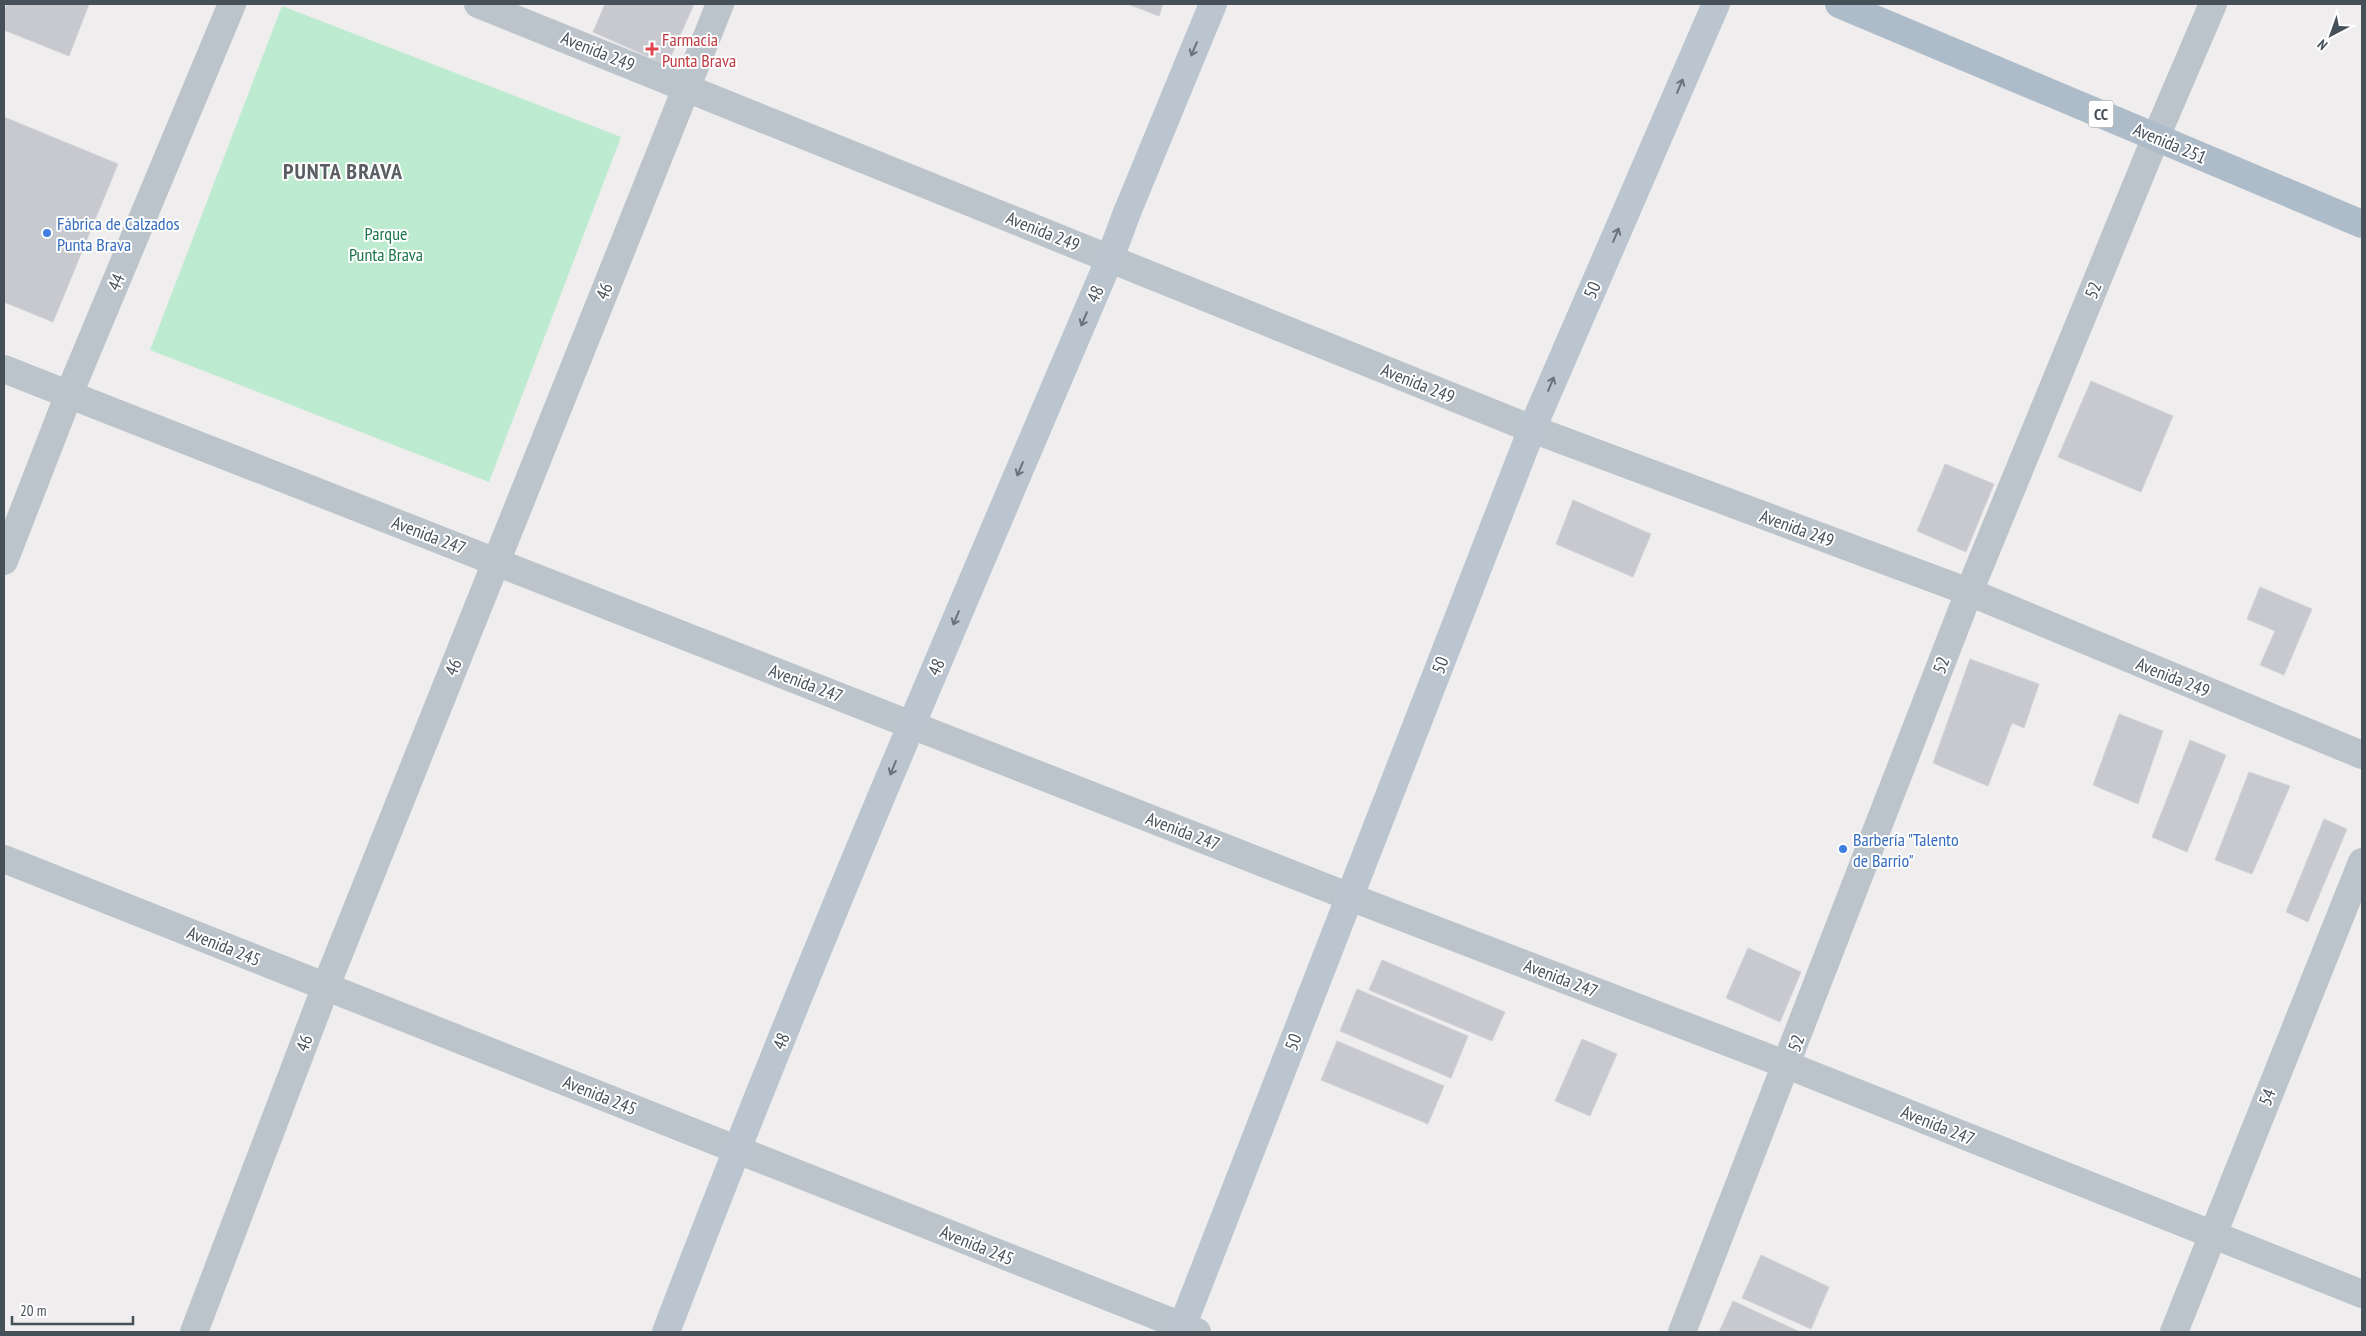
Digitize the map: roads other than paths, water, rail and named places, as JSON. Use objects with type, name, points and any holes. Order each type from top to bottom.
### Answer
[{"type":"main road","name":"Avenida 251","points":[[1839,4],[2362,224]]},
{"type":"street","name":"44","points":[[4,561],[69,394],[232,4]]},
{"type":"street","name":"Avenida 249","points":[[478,4],[686,86],[1532,429],[1969,592],[2362,755]]},
{"type":"street","name":"46","points":[[194,1332],[326,986],[720,4]]},
{"type":"street","name":"48","points":[[666,1332],[736,1149],[911,724],[1110,258],[1213,4]]},
{"type":"street","name":"50","points":[[1186,1330],[1350,897],[1532,429],[1716,4]]},
{"type":"street","name":"52","points":[[1682,1332],[1969,592],[2156,137],[2214,4]]},
{"type":"street","name":"Avenida 247","points":[[4,369],[1350,897],[1787,1065],[2362,1294]]},
{"type":"street","name":"Avenida 245","points":[[4,859],[736,1149],[1186,1330]]},
{"type":"street","name":"54","points":[[2174,1332],[2362,862]]},
{"type":"place","name":"Farmacia Punta Brava","points":[[652,49]]},
{"type":"place","name":"Fábrica de Calzados Punta Brava","points":[[47,233]]},
{"type":"place","name":"Barbería \"Talento de Barrio\"","points":[[1843,849]]},
{"type":"district","name":"PUNTA BRAVA","points":[[343,171]]},
{"type":"park label","name":"Parque Punta Brava","points":[[386,243]]}]
